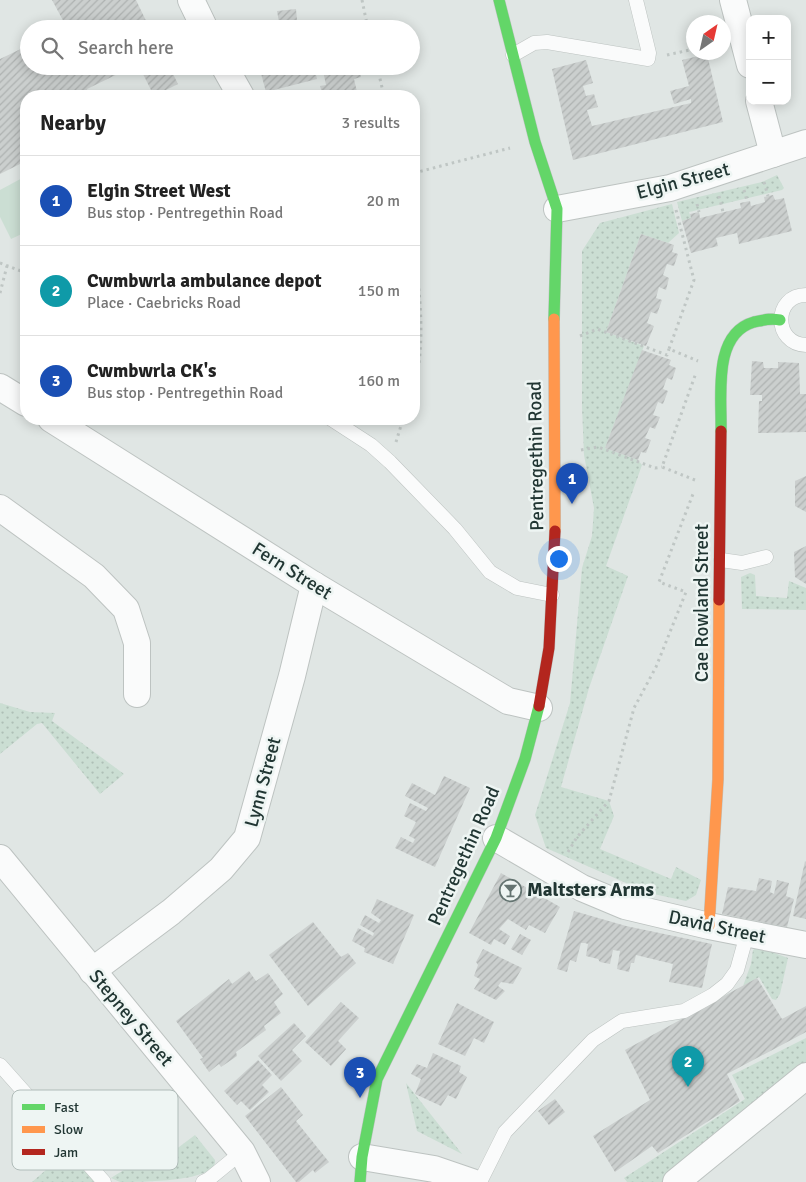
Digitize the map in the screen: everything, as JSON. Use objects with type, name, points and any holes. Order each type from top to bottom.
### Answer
[{"type":"street","points":[[191,0],[201,20]]},
{"type":"street","name":"Pentregethin Road","points":[[361,1169],[377,1079],[496,838],[525,760],[539,708],[549,648],[556,455],[553,346],[557,210],[535,142],[499,0]]},
{"type":"street","points":[[732,0],[749,60]]},
{"type":"street","points":[[229,75],[238,90]]},
{"type":"street","points":[[760,105],[773,154]]},
{"type":"street","name":"Elgin Street","points":[[557,210],[670,188],[806,143]]},
{"type":"street","name":"Cae Rowland Street","points":[[709,926],[716,835],[721,560],[720,461],[725,350],[730,337],[748,322],[769,318],[780,320]]},
{"type":"street","points":[[0,387],[20,399]]},
{"type":"street","name":"Fern Street","points":[[61,425],[314,585],[508,701],[539,708]]},
{"type":"street","points":[[0,508],[94,576],[126,609],[137,643],[137,694]]},
{"type":"street","name":"Lynn Street","points":[[92,971],[171,912],[222,868],[248,838],[292,676],[314,585]]},
{"type":"street","name":"David Street","points":[[496,838],[582,888],[625,906],[709,926],[806,945]]},
{"type":"street","name":"Stepney Street","points":[[0,858],[242,1152],[257,1182]]},
{"type":"street","points":[[676,1182],[806,1076]]},
{"type":"street","points":[[361,1169],[434,1169],[472,1182]]},
{"type":"lane","points":[[514,55],[534,43],[547,42],[648,60],[649,53],[636,0]]},
{"type":"lane","points":[[806,295],[794,297],[786,303],[780,320],[785,335],[792,342],[806,345]]},
{"type":"lane","points":[[340,425],[371,445],[390,462],[455,529],[490,572],[517,588],[552,595]]},
{"type":"lane","points":[[721,560],[742,563],[766,557]]},
{"type":"lane","points":[[480,1182],[505,1132],[593,1040],[622,1021],[684,1011],[713,995],[727,984],[737,970],[747,934]]},
{"type":"lane","points":[[0,1065],[22,1090]]},
{"type":"lane","points":[[203,1182],[242,1152]]},
{"type":"lane","points":[[93,1170],[104,1182]]},
{"type":"path","points":[[362,0],[366,20]]},
{"type":"path","points":[[648,60],[686,51]]},
{"type":"path","points":[[379,75],[383,90]]},
{"type":"path","points":[[420,171],[535,142]]},
{"type":"path","points":[[553,346],[596,330],[667,355],[694,280],[670,188]]},
{"type":"path","points":[[0,263],[20,271]]},
{"type":"path","points":[[0,293],[7,266]]},
{"type":"path","points":[[662,467],[700,362],[669,349]]},
{"type":"path","points":[[556,455],[598,446],[655,468],[662,467],[698,481]]},
{"type":"path","points":[[557,872],[577,837],[609,801],[634,708],[656,667],[686,592],[659,582],[694,490]]},
{"type":"green space","points":[[777,175],[784,188],[782,190],[689,212],[691,218],[682,221],[677,202],[762,182]]},
{"type":"green space","points":[[20,179],[20,235],[11,239],[0,217],[0,190]]},
{"type":"green space","points":[[672,204],[679,233],[668,243],[641,234],[606,332],[644,346],[605,448],[638,460],[642,465],[606,566],[628,576],[589,688],[561,787],[609,801],[614,816],[600,849],[671,879],[676,867],[701,880],[696,895],[686,901],[649,893],[546,848],[535,815],[570,703],[582,568],[592,536],[594,508],[584,455],[582,407],[582,251],[600,223]]},
{"type":"green space","points":[[750,573],[755,575],[756,596],[787,598],[789,581],[806,588],[806,610],[742,609],[741,577]]},
{"type":"green space","points":[[0,703],[30,712],[55,713],[52,721],[124,774],[100,794],[42,723],[37,724],[0,754]]},
{"type":"green space","points":[[758,947],[788,958],[780,994],[776,1000],[772,999],[759,977],[743,986],[751,964],[753,950]]},
{"type":"green space","points":[[806,1038],[806,1070],[664,1182],[627,1182],[624,1178],[745,1099],[732,1075]]},
{"type":"green space","points":[[406,1083],[462,1154],[417,1131]]},
{"type":"green space","points":[[195,1135],[215,1160],[213,1167],[205,1173],[192,1177],[159,1181],[120,1182],[111,1178],[124,1170],[178,1170],[179,1147]]},
{"type":"green space","points":[[46,1170],[86,1170],[97,1182],[32,1182]]},
{"type":"building","points":[[52,0],[136,0],[146,20],[63,20]]},
{"type":"building","points":[[296,9],[297,20],[279,20],[277,11]]},
{"type":"building","points":[[20,49],[20,75],[116,75],[87,90],[20,90],[20,164],[0,174],[0,59]]},
{"type":"building","points":[[586,60],[593,83],[583,86],[586,96],[594,94],[598,107],[587,110],[592,126],[691,103],[691,99],[674,104],[670,91],[689,86],[682,60],[708,60],[723,122],[573,160],[552,69]]},
{"type":"building","points":[[144,75],[174,75],[178,84],[166,90],[151,90]]},
{"type":"building","points":[[261,75],[316,75],[317,79],[274,90],[265,90]]},
{"type":"building","points":[[324,75],[361,75],[361,77],[354,79],[357,90],[321,90],[320,86],[326,85]]},
{"type":"building","points":[[773,195],[775,200],[784,198],[792,231],[739,244],[737,233],[716,238],[718,246],[691,253],[682,221],[691,218],[690,214],[699,212],[700,218],[741,208],[740,203],[750,201],[751,206],[765,202],[764,197]]},
{"type":"building","points":[[641,234],[674,245],[672,252],[678,254],[674,266],[667,264],[663,275],[669,278],[666,290],[659,287],[656,298],[662,300],[657,314],[651,312],[647,323],[654,326],[646,346],[606,332]]},
{"type":"building","points":[[642,350],[671,360],[669,365],[676,368],[672,380],[667,378],[663,389],[668,391],[663,404],[658,402],[653,415],[660,417],[655,429],[650,427],[645,438],[651,440],[646,453],[641,452],[638,460],[605,448]]},
{"type":"building","points":[[752,361],[763,362],[764,368],[778,368],[778,362],[799,363],[800,394],[806,394],[806,432],[758,433],[759,401],[762,401],[762,395],[750,395]]},
{"type":"building","points":[[806,476],[806,512],[795,506],[795,481]]},
{"type":"building","points":[[806,546],[806,584],[795,577],[794,552]]},
{"type":"building","points":[[444,776],[470,788],[435,867],[395,848],[401,837],[413,843],[415,839],[409,836],[416,822],[404,816],[410,803],[426,811],[428,808],[405,796],[412,783],[435,795]]},
{"type":"building","points":[[806,862],[806,919],[793,916]]},
{"type":"building","name":"Maltsters Arms","points":[[501,873],[560,907],[545,933],[529,925],[526,930],[508,919],[499,929],[510,936],[505,945],[494,939],[491,945],[469,933]]},
{"type":"building","points":[[759,878],[772,881],[770,892],[774,894],[777,880],[789,883],[786,896],[794,899],[787,927],[722,914],[728,887],[756,891]]},
{"type":"building","points":[[377,899],[414,915],[393,964],[364,952],[365,948],[352,941],[358,928],[373,936],[374,933],[360,925],[365,915],[379,923],[381,920],[371,913]]},
{"type":"building","points":[[574,911],[626,926],[712,944],[702,988],[669,982],[673,964],[636,955],[634,963],[631,963],[629,972],[617,969],[620,951],[613,950],[610,964],[600,962],[598,959],[586,956],[588,944],[585,943],[581,943],[576,962],[570,960],[567,972],[557,969]]},
{"type":"building","points":[[313,922],[341,957],[348,953],[356,963],[308,1006],[269,955]]},
{"type":"building","points":[[520,934],[531,940],[522,955],[511,949]]},
{"type":"building","points":[[483,949],[522,968],[513,984],[501,982],[498,986],[505,991],[496,1000],[474,989],[480,979],[474,976],[478,965],[476,962]]},
{"type":"building","points":[[249,971],[256,981],[268,973],[283,994],[274,1002],[281,1013],[264,1026],[266,1030],[236,1052],[237,1056],[221,1067],[219,1064],[209,1072],[200,1059],[203,1058],[176,1021],[229,979],[232,984]]},
{"type":"building","points":[[757,978],[782,1019],[806,1006],[806,1032],[727,1074],[740,1101],[658,1153],[652,1146],[615,1172],[593,1136],[650,1100],[625,1050]]},
{"type":"building","points":[[341,1002],[359,1018],[338,1041],[346,1049],[331,1066],[305,1042]]},
{"type":"building","points":[[457,1003],[494,1022],[484,1043],[474,1038],[465,1056],[438,1044]]},
{"type":"building","points":[[294,1023],[306,1036],[292,1050],[302,1061],[281,1081],[258,1056]]},
{"type":"building","points":[[433,1053],[461,1066],[459,1072],[467,1077],[456,1099],[448,1095],[441,1106],[415,1094],[421,1079],[411,1074],[417,1064],[427,1068]]},
{"type":"building","points":[[258,1060],[272,1075],[262,1085],[269,1092],[250,1110],[241,1101],[237,1105],[224,1091]]},
{"type":"building","points":[[281,1087],[303,1115],[296,1121],[329,1162],[315,1173],[313,1170],[299,1182],[296,1182],[245,1116]]},
{"type":"building","points":[[555,1099],[565,1112],[549,1125],[538,1111]]},
{"type":"traffic: fast","points":[[499,0],[535,142],[557,209],[554,319]]},
{"type":"traffic: fast","points":[[721,431],[722,368],[725,353],[731,339],[741,329],[754,322],[770,319],[780,320]]},
{"type":"traffic: fast","points":[[360,1182],[362,1157],[377,1079],[496,838],[525,759],[539,706]]},
{"type":"traffic: slow","points":[[554,319],[555,531]]},
{"type":"traffic: slow","points":[[709,926],[718,779],[719,600]]},
{"type":"traffic: jam","points":[[719,600],[721,431]]},
{"type":"traffic: jam","points":[[539,706],[549,648],[555,531]]},
{"type":"place","name":"Elgin Street West","points":[[572,504]]},
{"type":"place","name":"Maltsters Arms","points":[[511,890]]},
{"type":"place","name":"Cwmbwrla ambulance depot","points":[[688,1087]]},
{"type":"place","name":"Cwmbwrla CK's","points":[[360,1098]]}]
